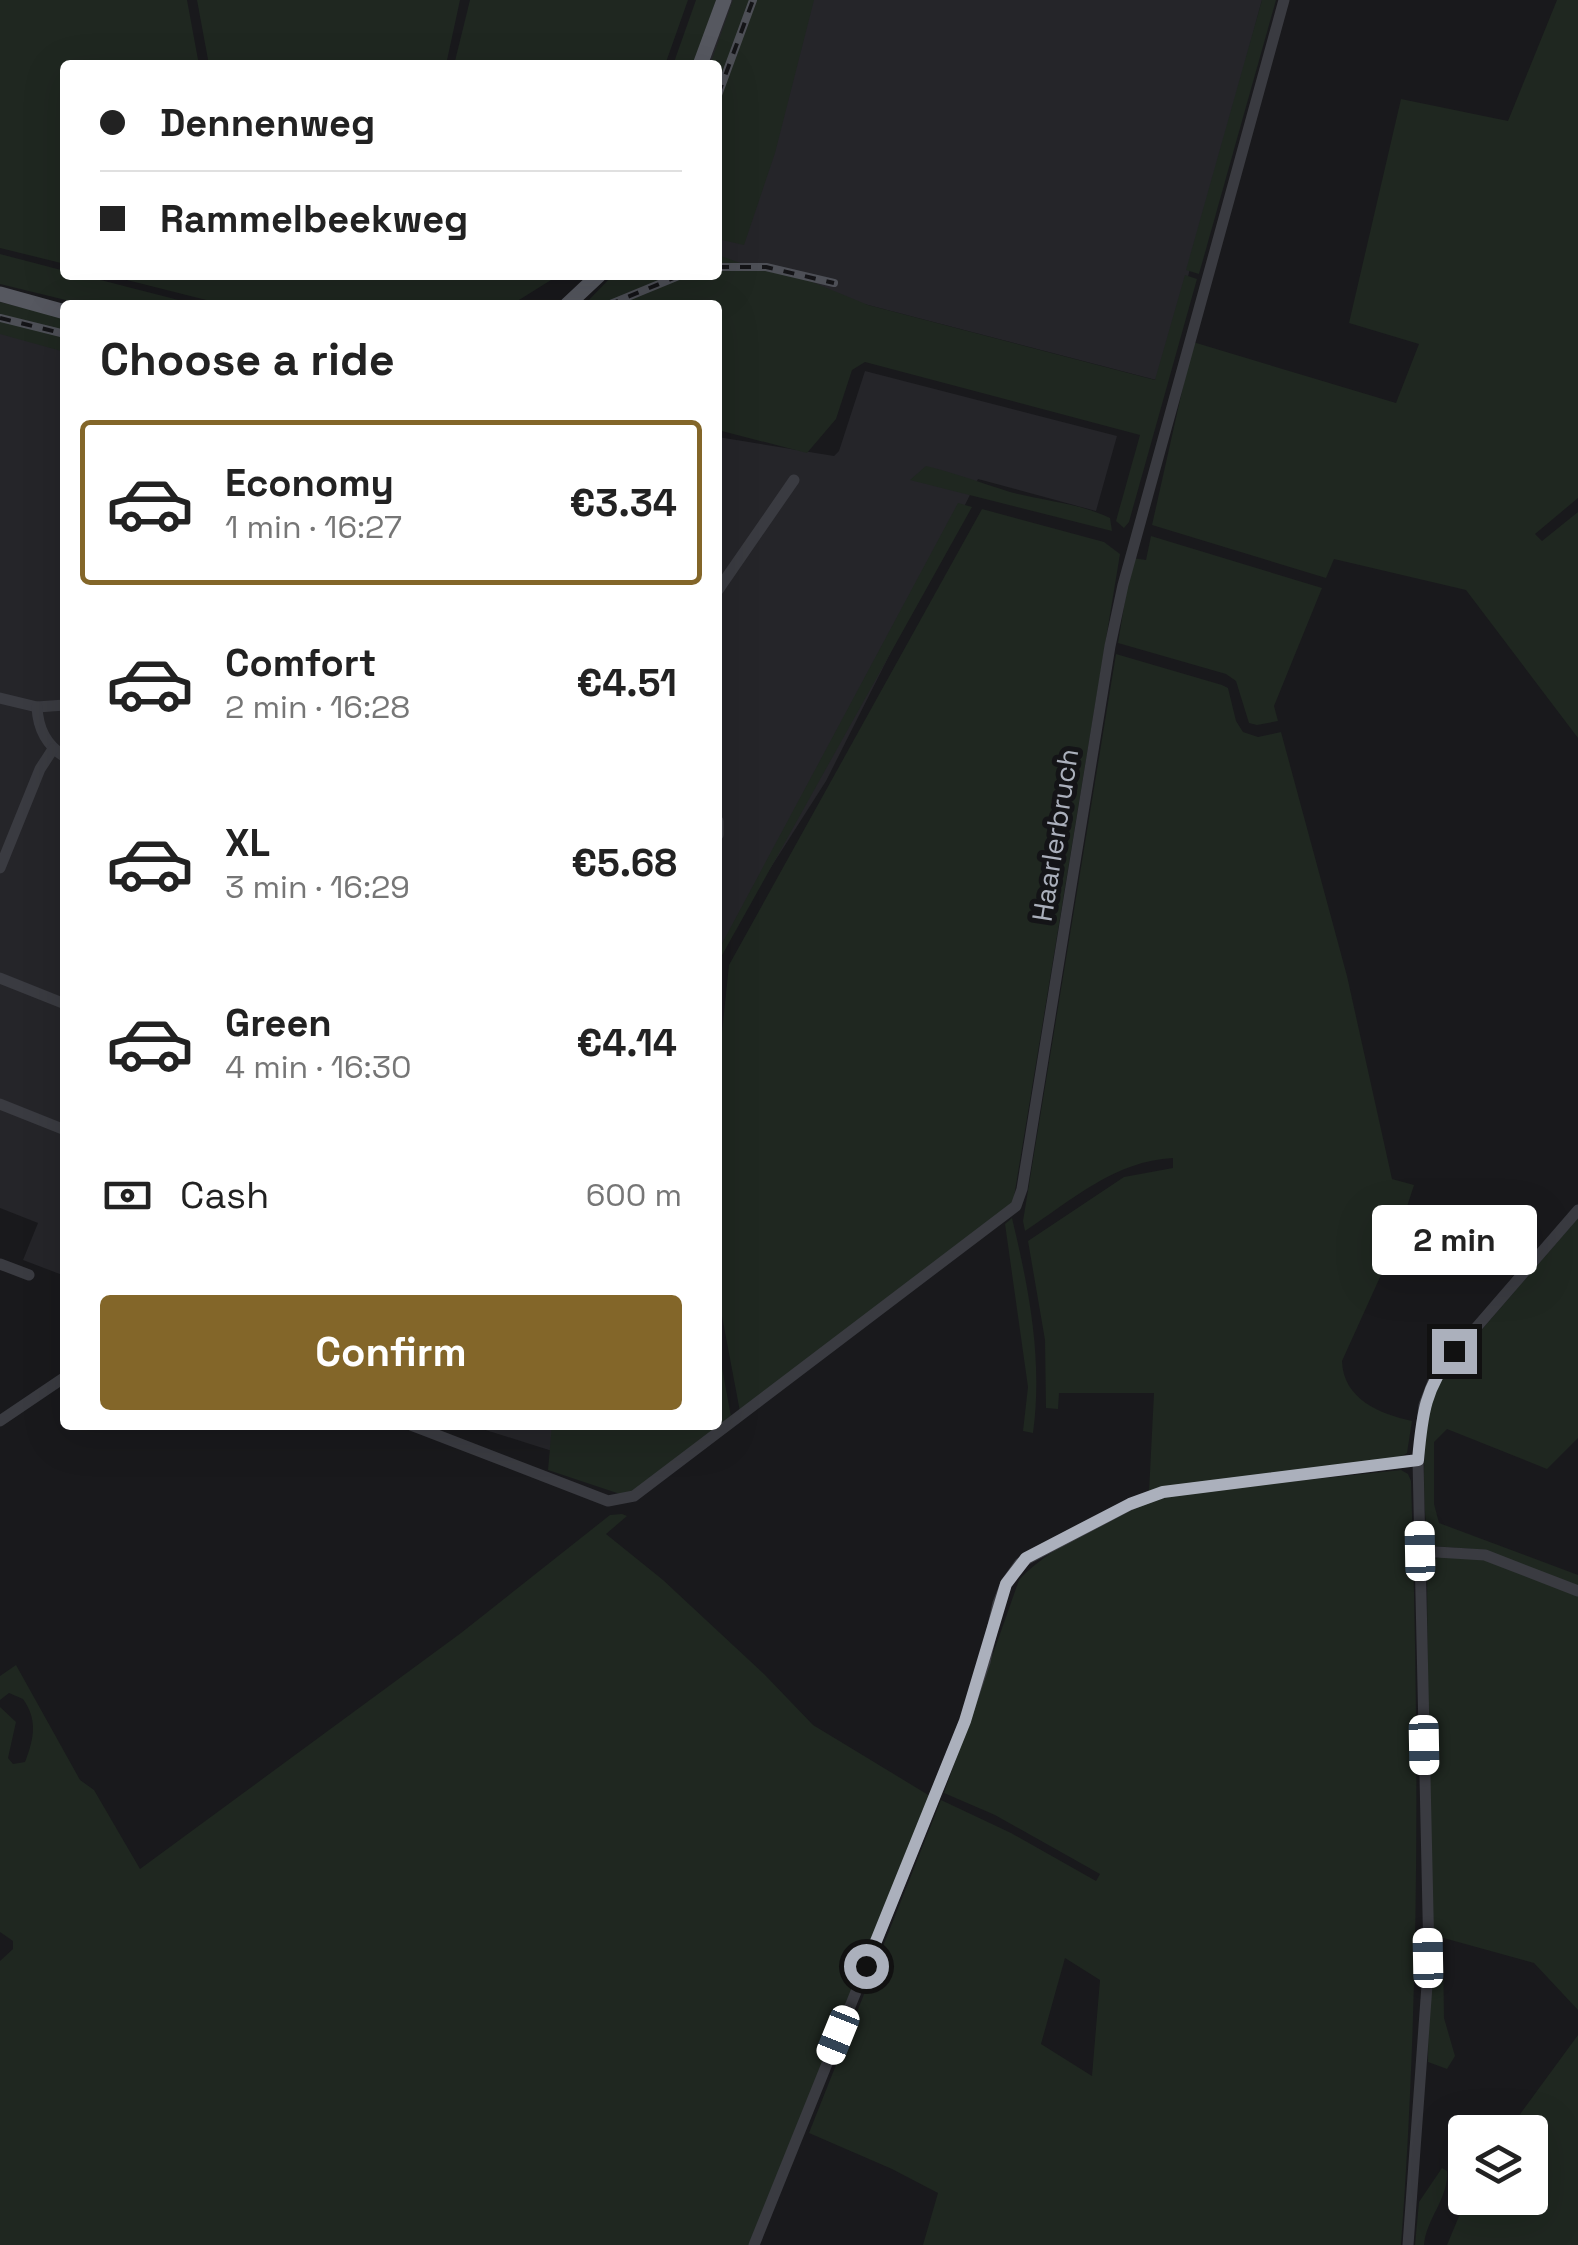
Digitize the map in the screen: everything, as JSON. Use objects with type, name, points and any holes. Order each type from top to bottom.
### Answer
[{"type":"main road","points":[[702,60],[724,0]]},
{"type":"main road","points":[[572,300],[594,280]]},
{"type":"main road","points":[[0,294],[60,311]]},
{"type":"street","name":"Haarlerbruch","points":[[424,1430],[608,1502],[622,1501],[634,1496],[841,1342],[1009,1213],[1020,1198],[1123,585],[1284,0]]},
{"type":"street","points":[[722,584],[794,480]]},
{"type":"street","points":[[0,698],[38,707],[60,705]]},
{"type":"street","points":[[38,707],[39,725],[60,753]]},
{"type":"street","points":[[0,868],[40,769],[53,748]]},
{"type":"street","points":[[0,978],[60,1002]]},
{"type":"street","points":[[0,1104],[60,1128]]},
{"type":"street","points":[[1408,2245],[1428,1958],[1418,1460],[1424,1405],[1436,1374],[1578,1210]]},
{"type":"street","points":[[0,1264],[29,1275]]},
{"type":"street","points":[[0,1420],[60,1380]]},
{"type":"street","points":[[754,2245],[965,1721],[998,1603],[1020,1562],[1130,1504],[1163,1492],[1418,1460]]},
{"type":"street","points":[[1420,1551],[1485,1554],[1578,1591]]},
{"type":"shaded area","points":[[0,0],[187,0],[198,60],[60,60],[60,263],[0,248]]},
{"type":"shaded area","points":[[197,0],[460,0],[447,60],[208,60]]},
{"type":"shaded area","points":[[470,0],[688,0],[667,60],[455,60]]},
{"type":"shaded area","points":[[696,0],[716,0],[696,60],[675,60]]},
{"type":"shaded area","points":[[725,0],[1262,0],[1160,381],[722,267],[722,60],[702,60]]},
{"type":"shaded area","points":[[733,0],[814,0],[775,153],[744,245],[722,240],[722,60],[712,60]]},
{"type":"shaded area","points":[[1262,0],[1276,0],[1199,274],[1186,270]]},
{"type":"shaded area","points":[[1557,0],[1578,0],[1578,498],[1535,534],[1542,541],[1578,512],[1578,738],[1466,590],[1334,559],[1326,578],[1152,525],[1193,342],[1396,403],[1419,344],[1349,323],[1401,99],[1508,121]]},
{"type":"shaded area","points":[[0,254],[60,270],[60,280],[100,280],[178,300],[66,300],[0,284]]},
{"type":"shaded area","points":[[722,256],[805,279],[868,305],[1155,380],[1185,275],[1197,279],[1129,522],[1124,528],[1116,521],[1140,435],[865,362],[852,370],[836,419],[807,453],[722,431],[722,300],[589,300],[608,280],[722,280]]},
{"type":"shaded area","points":[[127,280],[551,280],[519,300],[206,300]]},
{"type":"shaded area","points":[[0,302],[60,317],[60,351],[0,334]]},
{"type":"shaded area","points":[[0,313],[60,325],[60,1274],[23,1260],[38,1223],[0,1208]]},
{"type":"shaded area","points":[[865,371],[1117,436],[1096,511],[978,479],[826,781],[722,944],[722,438],[834,456]]},
{"type":"shaded area","points":[[926,466],[1098,513],[1110,518],[1112,531],[910,480]]},
{"type":"shaded area","points":[[958,503],[972,507],[722,955],[722,944]]},
{"type":"shaded area","points":[[982,509],[1104,542],[1120,554],[1013,1203],[741,1417],[722,1316],[722,1032],[729,965]]},
{"type":"shaded area","points":[[1151,536],[1322,588],[1274,706],[1278,721],[1249,723],[1236,681],[1226,674],[1118,643],[1132,558],[1146,560]]},
{"type":"shaded area","points":[[1116,654],[1222,685],[1228,688],[1236,721],[1243,732],[1258,737],[1281,732],[1347,976],[1392,1179],[1414,1185],[1395,1244],[1342,1361],[1349,1385],[1365,1403],[1412,1421],[1407,1453],[1398,1458],[1149,1492],[1154,1393],[1059,1393],[1058,1409],[1046,1408],[1045,1340],[1028,1241],[1124,1177],[1173,1168],[1173,1158],[1113,1174],[1025,1231],[1023,1221]]},
{"type":"shaded area","points":[[1012,1218],[1033,1325],[1033,1433],[1023,1431],[1028,1387],[1005,1224]]},
{"type":"shaded area","points":[[1578,1218],[1578,1438],[1547,1469],[1447,1429],[1434,1442],[1434,1504],[1439,1523],[1578,1575],[1578,1587],[1472,1549],[1432,1546],[1424,1479],[1429,1406],[1441,1377]]},
{"type":"shaded area","points":[[722,1368],[732,1422],[722,1430]]},
{"type":"shaded area","points":[[486,1430],[691,1430],[631,1476]]},
{"type":"shaded area","points":[[552,1430],[721,1430],[632,1498],[548,1470]]},
{"type":"shaded area","points":[[1401,1470],[1411,1481],[1416,1863],[1412,2055],[1401,2245],[923,2245],[938,2193],[809,2133],[941,1800],[1011,1833],[1096,1881],[1100,1874],[995,1815],[944,1793],[1019,1580],[1049,1554],[1090,1530],[1172,1494]],"holes":[[[1065,1958],[1100,1980],[1092,2076],[1041,2044]]]},
{"type":"shaded area","points":[[610,1515],[627,1516],[606,1534],[663,1580],[813,1725],[930,1796],[749,2245],[0,2245],[0,1961],[13,1949],[13,1941],[0,1932],[0,1707],[16,1722],[8,1758],[13,1764],[25,1762],[33,1729],[23,1699],[9,1693],[0,1700],[0,1676],[16,1665],[80,1780],[94,1790],[140,1869],[461,1633]]},
{"type":"shaded area","points":[[1442,1555],[1481,1558],[1578,1595],[1578,2010],[1534,1963],[1429,1934],[1427,1565]]},
{"type":"shaded area","points":[[1429,1946],[1443,1951],[1444,2018],[1455,2056],[1447,2069],[1428,2062]]},
{"type":"shaded area","points":[[1578,2035],[1578,2245],[1447,2245],[1460,2215],[1548,2215],[1548,2115],[1519,2115]]},
{"type":"shaded area","points":[[1442,2168],[1447,2171],[1445,2190],[1424,2245],[1415,2245],[1419,2202]]},
{"type":"railway","points":[[722,84],[753,0]]},
{"type":"railway","points":[[722,267],[766,267],[834,283]]},
{"type":"railway","points":[[620,300],[669,280]]},
{"type":"railway","points":[[0,318],[60,333]]},
{"type":"route","points":[[866,1966],[965,1721],[998,1603],[1020,1562],[1130,1504],[1163,1492],[1418,1460],[1424,1405],[1436,1374],[1454,1351]]}]
